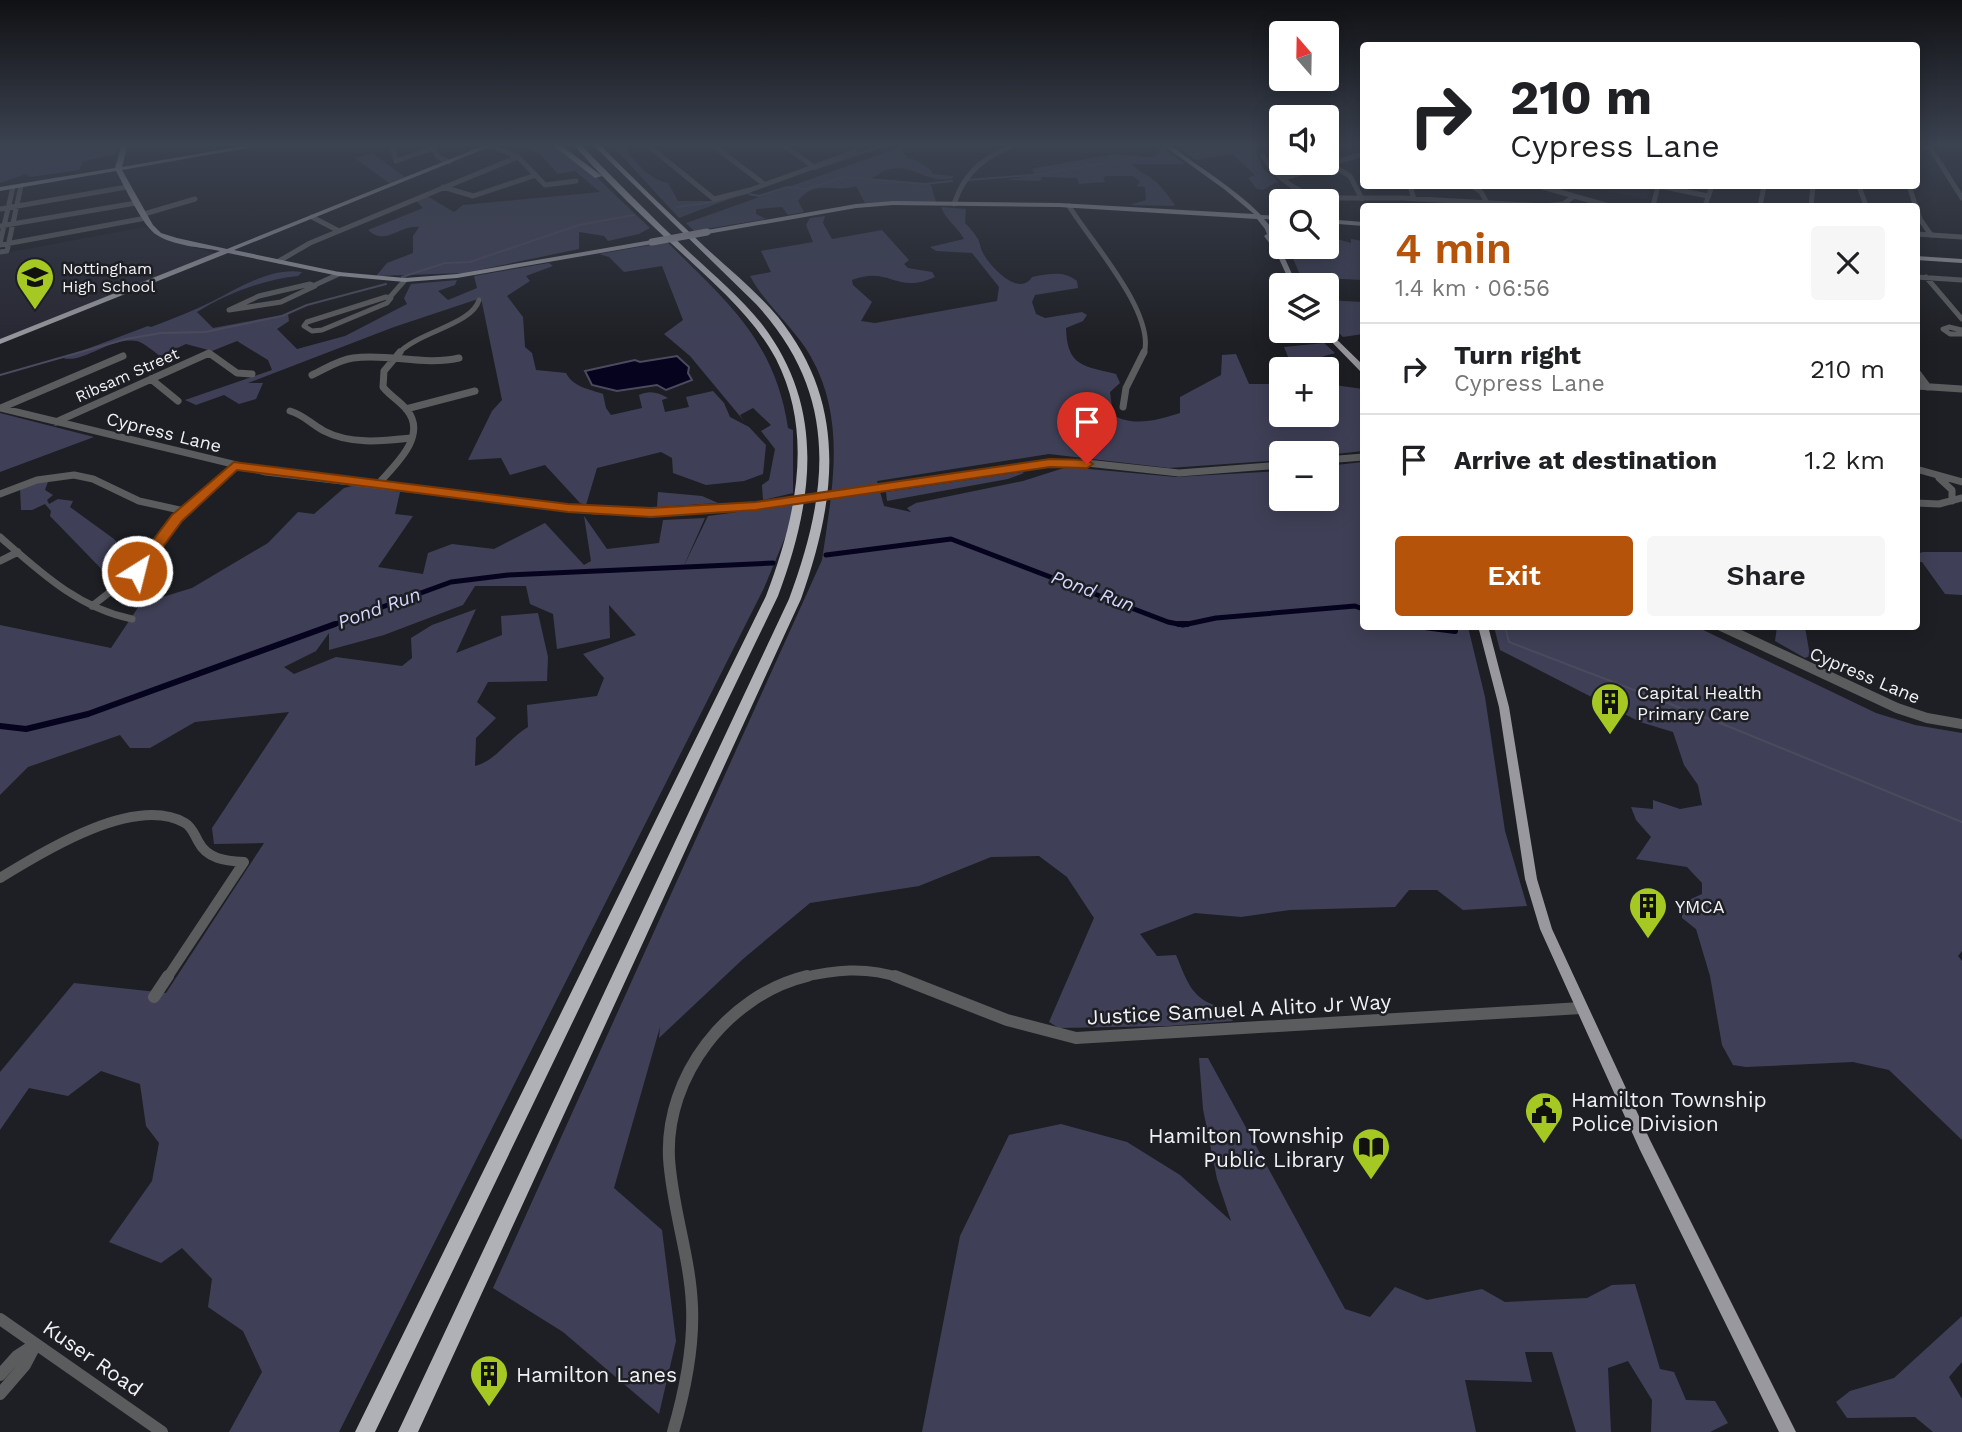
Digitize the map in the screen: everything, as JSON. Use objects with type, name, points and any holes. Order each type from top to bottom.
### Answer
[{"type":"highway","points":[[366,1432],[761,618],[783,568],[798,520],[805,477],[804,438],[795,396],[781,361],[746,311],[642,210]]},
{"type":"highway","points":[[408,1432],[795,599],[819,528],[826,476],[826,448],[817,398],[802,362],[767,311],[662,210]]},
{"type":"main road","points":[[141,210],[156,232],[169,238],[339,274],[405,280],[471,274],[838,210]]},
{"type":"main road","points":[[0,341],[330,210]]},
{"type":"main road","points":[[1145,210],[1269,217]]},
{"type":"main road","points":[[1208,213],[1236,210]]},
{"type":"main road","points":[[1248,210],[1272,235],[1288,273]]},
{"type":"main road","points":[[1339,222],[1360,224]]},
{"type":"main road","points":[[1920,258],[1962,261]]},
{"type":"main road","points":[[1337,343],[1360,366]]},
{"type":"main road","points":[[1484,630],[1504,706],[1531,879],[1555,952],[1645,1144],[1788,1432]]},
{"type":"street","points":[[0,252],[7,251],[16,210]]},
{"type":"street","points":[[92,210],[2,226],[0,244],[145,216],[163,210]]},
{"type":"street","points":[[279,261],[304,246],[389,210]]},
{"type":"street","points":[[1071,210],[1146,326],[1144,355],[1125,388],[1123,407]]},
{"type":"street","points":[[312,217],[339,231]]},
{"type":"street","points":[[1920,219],[1931,235]]},
{"type":"street","points":[[1920,234],[1962,237]]},
{"type":"street","points":[[315,285],[266,293],[229,310],[281,302],[339,274]]},
{"type":"street","points":[[1920,277],[1962,280]]},
{"type":"street","points":[[1926,277],[1962,319]]},
{"type":"street","points":[[390,297],[345,309],[307,322],[304,326],[312,331],[322,330],[387,303],[405,280]]},
{"type":"street","points":[[378,484],[404,452],[412,438],[414,424],[406,409],[385,391],[382,384],[384,371],[393,359],[416,339],[471,314],[479,300]]},
{"type":"street","name":"Ribsam Street","points":[[56,422],[209,353],[237,373],[252,374]]},
{"type":"street","points":[[0,408],[123,356]]},
{"type":"street","points":[[313,375],[352,358],[446,361],[459,358]]},
{"type":"street","points":[[1920,376],[1928,387]]},
{"type":"street","points":[[151,379],[178,401]]},
{"type":"street","points":[[1920,386],[1962,390]]},
{"type":"street","points":[[406,409],[427,401],[475,391]]},
{"type":"street","name":"Cypress Lane","points":[[0,408],[234,466],[568,508],[623,512],[707,511],[773,504],[1050,463],[1180,473],[1269,466]]},
{"type":"street","points":[[289,411],[307,415],[322,430],[344,438],[412,438]]},
{"type":"street","points":[[1339,459],[1360,457]]},
{"type":"street","points":[[92,606],[137,571],[167,529],[234,466]]},
{"type":"street","points":[[1920,470],[1962,482]]},
{"type":"street","points":[[1932,473],[1949,486],[1954,494],[1952,501]]},
{"type":"street","points":[[0,494],[37,480],[74,475],[93,479],[139,501],[184,511]]},
{"type":"street","points":[[1920,503],[1939,504],[1962,498]]},
{"type":"street","points":[[0,537],[51,581],[112,616],[132,619]]},
{"type":"street","points":[[0,561],[18,552]]},
{"type":"street","name":"Cypress Lane","points":[[1729,630],[1882,702],[1927,718],[1962,724]]},
{"type":"street","points":[[0,878],[70,838],[117,822],[146,817],[179,820],[193,830],[199,844],[209,854],[244,862],[154,997]]},
{"type":"street","name":"Justice Samuel A Alito Jr Way","points":[[673,1432],[690,1361],[693,1311],[688,1265],[670,1166],[669,1145],[675,1107],[687,1074],[713,1033],[738,1010],[768,990],[816,972],[868,970],[907,980],[1019,1026],[1076,1038],[1581,1008]]},
{"type":"street","name":"Kuser Road","points":[[0,1319],[162,1432]]},
{"type":"street","points":[[0,1375],[17,1356],[36,1344]]},
{"type":"street","points":[[0,1394],[26,1365],[36,1344]]},
{"type":"shaded area","points":[[418,210],[454,212],[457,210],[631,210],[650,228],[639,234],[608,241],[604,236],[579,232],[579,249],[464,273],[376,276],[387,263],[413,253],[413,236],[419,227],[387,236],[375,235],[368,230]]},
{"type":"shaded area","points":[[671,210],[701,210],[679,218]]},
{"type":"shaded area","points":[[723,210],[756,210],[756,214],[766,219],[694,231],[686,223]]},
{"type":"shaded area","points":[[784,210],[804,212],[788,215]]},
{"type":"shaded area","points":[[943,210],[966,210],[965,223],[977,238],[982,251],[997,271],[1012,282],[1026,283],[1032,277],[1056,274],[1066,275],[1077,281],[1078,288],[1035,295],[1032,302],[1036,314],[1045,318],[1082,312],[1087,315],[1083,321],[1066,328],[1067,341],[1079,362],[1116,374],[1120,383],[1110,392],[1113,415],[1137,421],[1155,420],[1180,413],[1180,397],[1221,375],[1222,355],[1236,354],[1249,384],[1269,384],[1269,427],[1339,427],[1339,386],[1360,389],[1360,451],[1339,454],[1339,441],[1269,441],[1269,461],[1169,468],[1049,454],[877,481],[884,506],[911,512],[907,508],[916,503],[1023,481],[1067,467],[1176,477],[1269,472],[1269,511],[1339,511],[1339,465],[1360,462],[1360,630],[1469,630],[1485,697],[1505,831],[1527,906],[1463,910],[1437,890],[1409,890],[1395,907],[1290,910],[1241,917],[1195,913],[1140,934],[1157,956],[1176,955],[1193,990],[1206,1001],[1226,1009],[1233,1021],[1168,1026],[1059,1028],[1049,1022],[1094,918],[1067,877],[1039,856],[991,857],[919,886],[810,903],[743,959],[659,1038],[660,1027],[614,1188],[662,1230],[676,1341],[659,1414],[563,1332],[493,1288],[822,560],[834,457],[829,406],[811,357],[750,276],[771,272],[761,251],[813,242],[806,225],[810,218],[825,216],[823,223],[832,239],[882,230],[909,260],[904,264],[908,268],[932,272],[935,277],[911,283],[876,276],[852,280],[853,285],[872,302],[861,321],[875,323],[997,301],[999,287],[972,253],[936,251],[930,247],[964,239]]},
{"type":"shaded area","name":"Nottingham High School","points":[[145,227],[169,241],[215,253],[0,339],[0,254]]},
{"type":"shaded area","points":[[1351,239],[1360,240],[1360,280],[1339,279],[1339,273],[1299,273],[1293,259],[1339,259],[1339,240],[1351,243]]},
{"type":"shaded area","points":[[667,242],[728,304],[760,346],[772,370],[788,428],[793,430],[793,493],[763,500],[762,485],[769,480],[775,449],[761,431],[771,425],[753,408],[740,415],[744,421],[690,356],[664,334],[683,320],[662,266],[624,272],[609,257],[599,254]]},
{"type":"shaded area","points":[[549,263],[553,266],[526,276],[530,281],[507,296],[523,317],[525,347],[532,353],[536,370],[566,373],[577,384],[603,394],[606,408],[611,415],[642,408],[639,395],[650,392],[668,398],[662,400],[665,412],[689,407],[686,397],[713,391],[724,403],[730,417],[749,427],[766,445],[763,474],[744,481],[706,485],[673,473],[672,458],[661,452],[597,468],[586,505],[580,503],[545,465],[510,475],[501,458],[468,460],[492,411],[502,400],[481,298],[394,327],[248,383],[263,383],[256,399],[239,404],[224,395],[196,405],[185,400],[272,370],[268,360],[237,341],[212,351],[186,344],[160,356],[140,342],[127,341],[117,342],[79,357],[63,358],[175,318],[256,280],[279,273],[302,272],[298,276],[246,288],[197,312],[213,328],[288,314],[289,321],[277,329],[297,349],[345,336],[407,304],[404,298],[411,284],[457,280],[455,285],[438,291],[448,300],[477,288],[474,276]]},
{"type":"shaded area","points":[[1339,301],[1360,302],[1360,334],[1343,337],[1339,333]]},
{"type":"shaded area","points":[[1324,343],[1335,353],[1321,357],[1288,357],[1284,347]]},
{"type":"shaded area","points":[[677,356],[689,367],[688,373],[692,380],[666,390],[657,385],[617,391],[592,385],[585,371],[635,360],[640,362]]},
{"type":"shaded area","points":[[0,413],[94,437],[0,472]]},
{"type":"shaded area","points":[[1024,473],[1008,479],[887,501],[886,492]]},
{"type":"shaded area","points":[[49,479],[45,490],[53,495],[47,500],[49,504],[58,499],[73,501],[70,507],[114,539],[136,565],[114,582],[50,516],[51,511],[45,504],[32,510],[21,510],[20,488]]},
{"type":"shaded area","points":[[361,484],[400,492],[395,514],[413,516],[378,567],[423,574],[428,553],[452,544],[494,549],[545,523],[584,565],[591,561],[584,516],[607,549],[659,543],[663,520],[705,518],[682,570],[708,516],[799,504],[764,588],[339,1432],[229,1432],[262,1372],[243,1331],[208,1307],[212,1279],[182,1248],[161,1263],[109,1242],[152,1181],[159,1143],[146,1126],[140,1084],[101,1071],[68,1096],[29,1088],[0,1130],[0,1072],[74,983],[166,993],[264,843],[214,844],[212,828],[289,712],[195,722],[150,748],[130,748],[120,735],[28,767],[0,795],[0,625],[111,648],[143,600],[128,586],[139,576],[156,599],[192,588],[268,543],[298,512],[314,514],[344,488]],"holes":[[[475,586],[526,586],[530,604],[553,614],[557,649],[610,638],[609,605],[636,635],[583,654],[604,678],[597,696],[527,705],[528,727],[496,754],[475,766],[476,738],[496,718],[477,702],[488,682],[547,681],[548,657],[538,613],[501,616],[502,635],[456,653],[476,609],[432,625],[411,638],[412,658],[402,666],[336,657],[294,674],[284,667],[316,651],[329,633],[329,650],[384,635],[463,605]]]},
{"type":"shaded area","points":[[658,492],[702,496],[718,503],[657,507]]},
{"type":"shaded area","points":[[1962,552],[1962,595],[1945,594],[1920,562],[1920,553]]},
{"type":"shaded area","points":[[1495,630],[1703,630],[1876,713],[1915,725],[1962,733],[1962,951],[1958,956],[1962,961],[1962,1140],[1889,1070],[1853,1062],[1746,1067],[1733,1065],[1722,1045],[1710,976],[1696,929],[1682,918],[1682,903],[1702,894],[1702,883],[1687,867],[1636,859],[1651,837],[1636,820],[1631,807],[1653,809],[1653,800],[1680,809],[1702,805],[1698,785],[1684,765],[1673,732],[1640,722],[1500,650]]},
{"type":"shaded area","points":[[1777,630],[1806,630],[1810,656],[1805,658],[1775,641]]},
{"type":"shaded area","points":[[1199,1058],[1208,1058],[1345,1309],[1370,1317],[1395,1287],[1427,1300],[1482,1289],[1505,1302],[1587,1298],[1612,1285],[1635,1284],[1660,1369],[1674,1372],[1686,1400],[1715,1401],[1728,1423],[1710,1432],[1651,1432],[1652,1400],[1628,1361],[1608,1368],[1611,1432],[1576,1432],[1552,1352],[1525,1352],[1532,1382],[1465,1380],[1476,1432],[922,1432],[960,1236],[1009,1135],[1061,1124],[1127,1142],[1180,1175],[1231,1221],[1217,1179],[1203,1109]]},
{"type":"shaded area","points":[[1962,1316],[1962,1362],[1949,1377],[1962,1399],[1962,1432],[1933,1432],[1915,1417],[1847,1418],[1836,1402],[1850,1391],[1894,1378]]},
{"type":"waterway","points":[[402,277],[445,263],[470,262],[579,225],[634,215]]},
{"type":"waterway","points":[[0,375],[126,339],[161,333],[205,332],[282,316],[307,305],[386,284]]},
{"type":"waterway","name":"Pond Run","points":[[826,555],[951,539],[1168,622],[1183,625],[1216,618],[1355,606],[1360,608]]},
{"type":"waterway","name":"Pond Run","points":[[330,626],[451,582],[508,575],[773,563]]},
{"type":"waterway","name":"Pond Run","points":[[0,726],[26,729],[88,714],[335,624]]},
{"type":"waterway","name":"Pond Run","points":[[1179,624],[1187,624]]},
{"type":"waterway","name":"Pond Run","points":[[1447,630],[1455,631]]},
{"type":"waterway","points":[[1506,630],[1509,642],[1725,725],[1962,822]]},
{"type":"place","name":"Nottingham High School","points":[[35,311]]},
{"type":"place","name":"Capital Health Primary Care","points":[[1610,736]]},
{"type":"place","name":"YMCA","points":[[1648,940]]},
{"type":"place","name":"Hamilton Township Police Division","points":[[1544,1145]]},
{"type":"place","name":"Hamilton Township Public Library","points":[[1371,1181]]},
{"type":"place","name":"Hamilton Lanes","points":[[489,1408]]},
{"type":"route","points":[[137,571],[177,518],[234,466],[568,508],[651,513],[756,506],[1050,463],[1087,464]]}]
